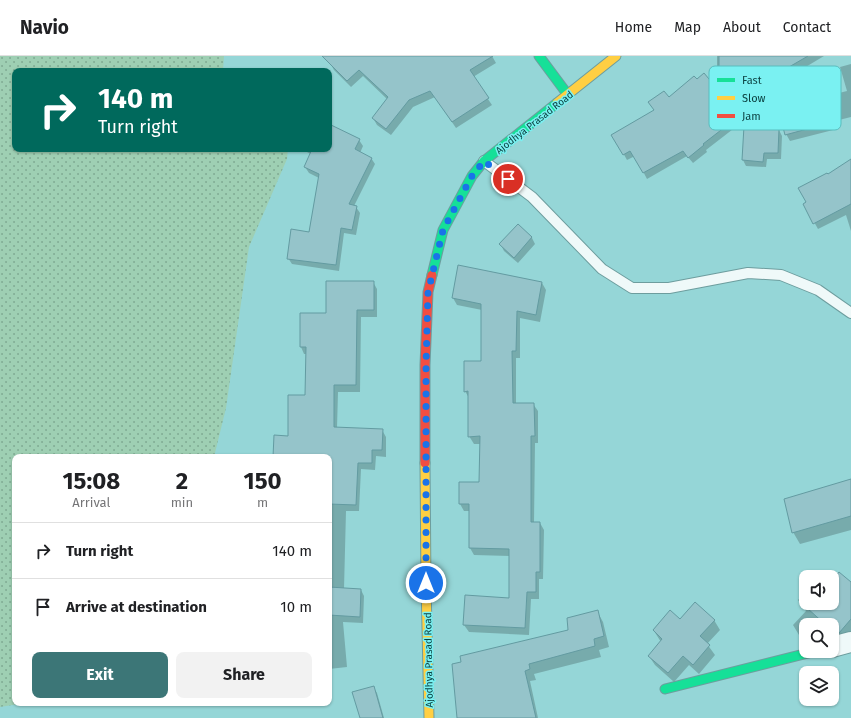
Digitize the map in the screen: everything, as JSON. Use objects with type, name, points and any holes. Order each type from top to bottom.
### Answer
[{"type":"street","points":[[539,56],[568,95]]},
{"type":"street","name":"Ajodhya Prasad Road","points":[[429,718],[426,583],[426,365],[428,292],[443,230],[472,176],[484,161],[616,56]]},
{"type":"street","points":[[839,645],[851,642]]},
{"type":"street","points":[[665,689],[799,655]]},
{"type":"lane","points":[[484,161],[532,197],[602,269],[632,288],[669,288],[748,273],[780,275],[818,290],[851,313]]},
{"type":"green space","points":[[0,56],[224,56],[223,68],[12,68],[12,152],[288,152],[287,159],[249,247],[226,408],[215,454],[12,454],[12,705],[0,707]]},
{"type":"building","points":[[322,56],[493,56],[470,70],[489,98],[452,122],[430,91],[409,100],[386,129],[372,118],[388,97],[359,70],[347,81]]},
{"type":"building","points":[[719,56],[808,56],[791,66],[719,66]]},
{"type":"building","points":[[704,73],[709,79],[709,130],[721,130],[688,158],[683,151],[643,173],[630,151],[623,155],[611,135],[654,110],[648,102],[664,91],[669,97],[694,76],[697,79]]},
{"type":"building","points":[[332,125],[360,139],[355,149],[372,158],[349,204],[357,206],[352,230],[341,228],[336,265],[287,259],[291,229],[309,232],[319,174],[304,167],[311,152],[332,152]]},
{"type":"building","points":[[744,130],[779,130],[778,153],[764,153],[763,162],[742,160]]},
{"type":"building","points":[[784,130],[803,130],[785,135]]},
{"type":"building","points":[[851,159],[851,204],[813,224],[803,204],[806,202],[798,188],[827,173],[828,174]]},
{"type":"building","points":[[518,224],[532,237],[514,258],[499,244]]},
{"type":"building","points":[[458,265],[542,282],[536,315],[517,311],[516,351],[512,351],[513,403],[534,403],[535,436],[531,436],[531,522],[540,522],[540,572],[536,572],[536,592],[527,592],[525,628],[463,625],[465,595],[509,598],[509,549],[469,548],[469,504],[459,504],[459,482],[479,482],[480,436],[468,437],[468,391],[464,392],[464,361],[481,361],[481,304],[452,298]]},
{"type":"building","points":[[326,281],[374,281],[374,310],[357,310],[356,385],[334,385],[334,427],[383,429],[382,450],[372,450],[372,463],[358,463],[356,505],[332,504],[332,454],[273,454],[274,435],[288,436],[288,395],[305,395],[306,347],[300,347],[300,313],[326,313]]},
{"type":"building","points":[[851,479],[851,516],[792,533],[784,499]]},
{"type":"building","points":[[839,572],[851,582],[851,619],[839,633],[839,618],[818,618],[809,610],[839,610]]},
{"type":"building","points":[[332,587],[361,589],[360,617],[332,615]]},
{"type":"building","points":[[695,602],[715,620],[700,636],[710,645],[693,665],[683,656],[668,673],[648,656],[662,639],[653,630],[670,610],[680,619]]},
{"type":"building","points":[[598,610],[604,636],[594,639],[595,646],[529,664],[530,669],[525,671],[536,718],[457,718],[452,664],[461,662],[460,656],[568,630],[567,618]]},
{"type":"building","points":[[374,686],[383,718],[360,718],[352,692]]},
{"type":"traffic: fast","points":[[539,56],[568,95]]},
{"type":"traffic: fast","points":[[432,275],[443,230],[472,176],[484,161],[557,103]]},
{"type":"traffic: fast","points":[[665,689],[799,655]]},
{"type":"traffic: slow","points":[[557,103],[616,56]]},
{"type":"traffic: slow","points":[[425,463],[429,718]]},
{"type":"traffic: jam","points":[[425,463],[425,365],[428,292],[432,275]]},
{"type":"route","points":[[426,583],[426,365],[428,292],[443,230],[472,176],[484,161],[508,179]]}]
